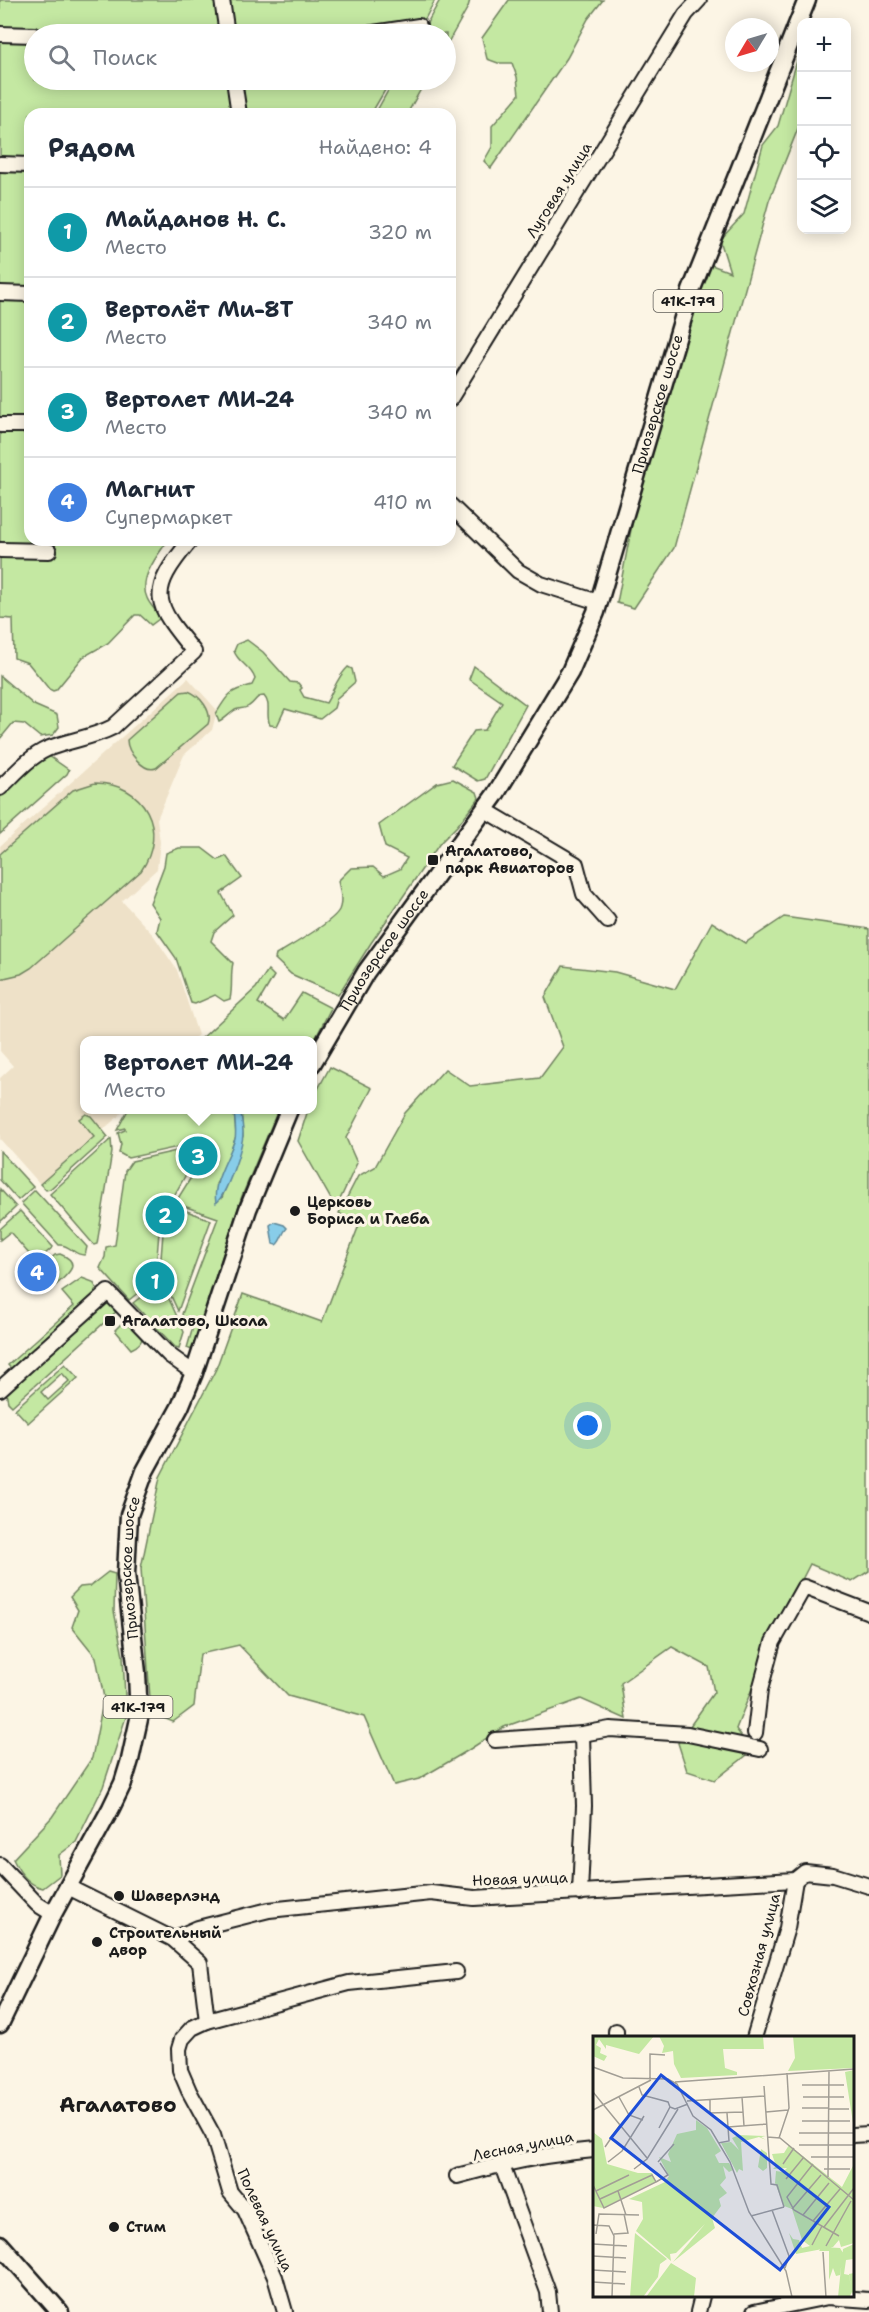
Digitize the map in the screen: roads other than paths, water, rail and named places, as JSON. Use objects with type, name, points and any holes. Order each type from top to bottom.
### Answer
[{"type":"main road","name":"Приозерское шоссе","points":[[317,1055],[366,972],[485,810],[570,672],[595,612],[692,291],[807,0]]},
{"type":"main road","name":"Приозерское шоссе","points":[[0,2024],[53,1914],[123,1783],[139,1719],[137,1673],[126,1574],[129,1515],[145,1471],[180,1407],[194,1373],[248,1209],[287,1114]]},
{"type":"main road","points":[[0,2244],[60,2312]]},
{"type":"street","points":[[222,0],[226,24]]},
{"type":"street","name":"Луговая улица","points":[[456,389],[680,24],[699,0]]},
{"type":"street","points":[[0,34],[24,35]]},
{"type":"street","points":[[235,90],[238,108]]},
{"type":"street","points":[[0,164],[24,165]]},
{"type":"street","points":[[0,293],[24,294]]},
{"type":"street","points":[[0,425],[24,425]]},
{"type":"street","points":[[456,511],[518,571],[595,612]]},
{"type":"street","points":[[0,788],[32,759],[46,750],[99,735],[114,727],[194,652],[166,618],[159,603],[160,588],[169,569],[186,546]]},
{"type":"street","points":[[0,550],[49,551]]},
{"type":"street","points":[[485,810],[576,864],[584,894],[608,921]]},
{"type":"street","points":[[0,1389],[108,1292],[168,1356],[194,1373]]},
{"type":"street","points":[[755,1733],[760,1690],[773,1642],[804,1587],[869,1612]]},
{"type":"street","points":[[495,1740],[582,1734],[610,1729],[688,1734],[760,1749]]},
{"type":"street","points":[[580,1893],[584,1806],[582,1734]]},
{"type":"street","points":[[0,1865],[37,1904],[53,1914]]},
{"type":"street","name":"Новая улица","points":[[173,1939],[198,1928],[269,1910],[431,1893],[474,1898],[580,1893],[795,1880],[805,1872],[833,1875],[869,1886]]},
{"type":"street","name":"Совхозная улица","points":[[754,2036],[787,1928],[795,1880]]},
{"type":"street","points":[[68,1887],[173,1939],[200,1963],[207,2021],[349,1983],[456,1972]]},
{"type":"street","name":"Полевая улица","points":[[207,2021],[192,2028],[182,2038],[179,2049],[180,2070],[213,2135],[231,2192],[245,2210],[275,2277],[285,2312]]},
{"type":"street","points":[[854,2135],[869,2134]]},
{"type":"street","name":"Лесная улица","points":[[457,2176],[501,2163],[593,2150]]},
{"type":"street","points":[[501,2163],[548,2292],[550,2312]]},
{"type":"street","points":[[698,2312],[702,2297]]},
{"type":"street","points":[[754,2312],[823,2297]]},
{"type":"street","points":[[838,2297],[869,2300]]},
{"type":"water","points":[[234,1114],[241,1114],[243,1130],[237,1159],[229,1181],[216,1203],[218,1179],[235,1139]]},
{"type":"water","points":[[274,1222],[287,1228],[276,1245],[273,1244],[270,1225]]},
{"type":"place","name":"Агалатово, парк Авиаторов","points":[[433,860]]},
{"type":"place","name":"Вертолет МИ-24","points":[[198,1156]]},
{"type":"place","name":"Церковь Бориса и Глеба","points":[[295,1211]]},
{"type":"place","name":"Вертолёт Ми-8Т","points":[[165,1215]]},
{"type":"place","name":"Магнит","points":[[37,1272]]},
{"type":"place","name":"Майданов Н. С.","points":[[155,1281]]},
{"type":"place","name":"Агалатово, Школа","points":[[110,1321]]},
{"type":"place","name":"Шаверлэнд","points":[[119,1896]]},
{"type":"place","name":"Строительный двор","points":[[97,1942]]},
{"type":"place","name":"Стим","points":[[114,2227]]},
{"type":"district","name":"Агалатово","points":[[118,2105]]}]
